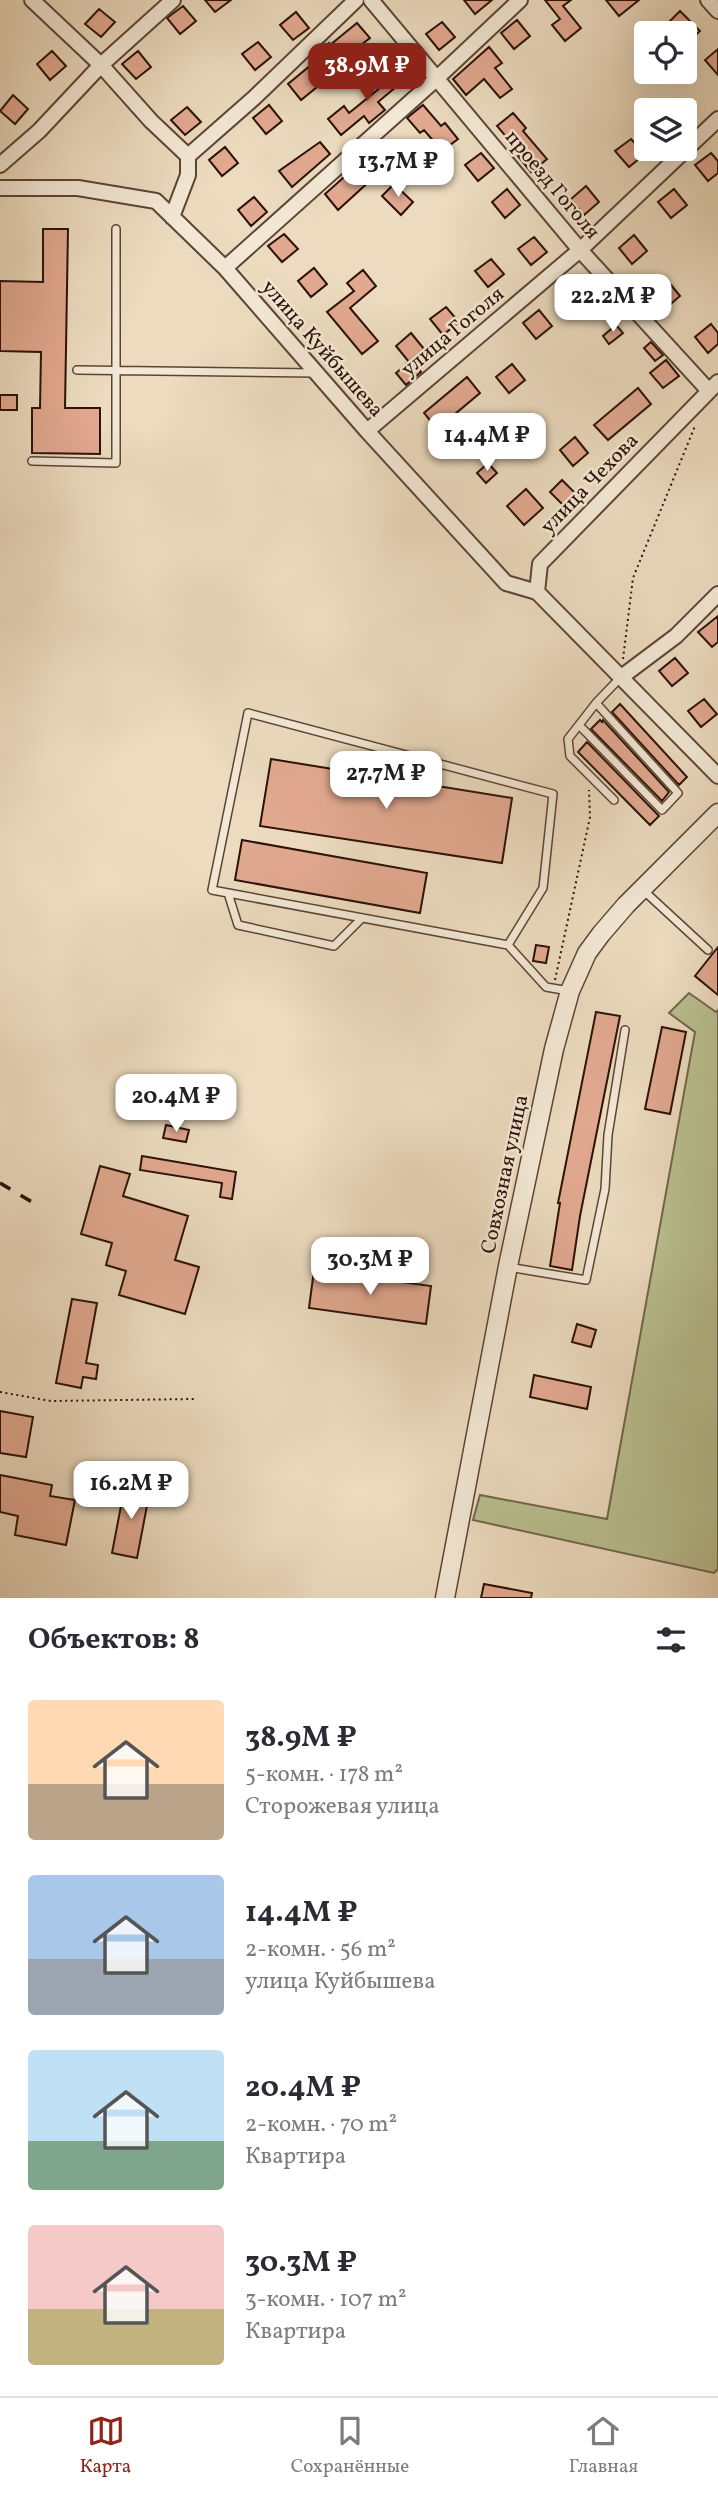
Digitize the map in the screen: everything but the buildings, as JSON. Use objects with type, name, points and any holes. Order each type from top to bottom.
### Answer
[{"type":"street","points":[[32,0],[100,65],[151,121],[188,156],[188,175],[172,217]]},
{"type":"street","points":[[0,165],[39,131],[100,65],[173,0]]},
{"type":"street","points":[[188,156],[254,98],[356,0]]},
{"type":"street","name":"проезд Гоголя","points":[[371,0],[580,250],[713,386]]},
{"type":"street","points":[[225,268],[520,0]]},
{"type":"street","points":[[708,0],[718,11]]},
{"type":"street","name":"улица Гоголя","points":[[367,431],[580,250],[718,119]]},
{"type":"street","name":"улица Куйбышева","points":[[0,188],[78,188],[156,201],[225,268],[367,431],[506,583],[537,592],[718,776]]},
{"type":"street","name":"улица Чехова","points":[[537,592],[540,564],[713,386]]},
{"type":"street","points":[[620,678],[676,636],[718,594]]},
{"type":"street","name":"Совхозная улица","points":[[445,1598],[508,1266],[554,1049],[562,989],[601,934],[718,813]]},
{"type":"lane","points":[[32,461],[116,463],[116,229]]},
{"type":"lane","points":[[77,370],[316,373]]},
{"type":"lane","points":[[614,800],[570,756],[568,739],[620,678]]},
{"type":"lane","points":[[579,725],[662,810],[678,793],[596,703]]},
{"type":"lane","points":[[508,945],[543,888],[553,794],[248,713],[212,890],[508,945],[546,987],[562,989]]},
{"type":"lane","points":[[642,889],[708,950]]},
{"type":"lane","points":[[228,893],[238,925],[334,946],[362,918]]},
{"type":"lane","points":[[508,1266],[586,1280],[605,1189],[608,1135],[625,1030]]},
{"type":"path","points":[[620,678],[633,578],[695,426]]},
{"type":"path","points":[[562,989],[590,817],[587,772]]},
{"type":"path","points":[[0,1392],[51,1401],[194,1399]]},
{"type":"green space","points":[[689,993],[716,1012],[718,1010],[718,1569],[714,1573],[473,1520],[480,1495],[607,1519],[695,1032],[669,1013]]},
{"type":"railway","points":[[0,1183],[32,1202]]}]
